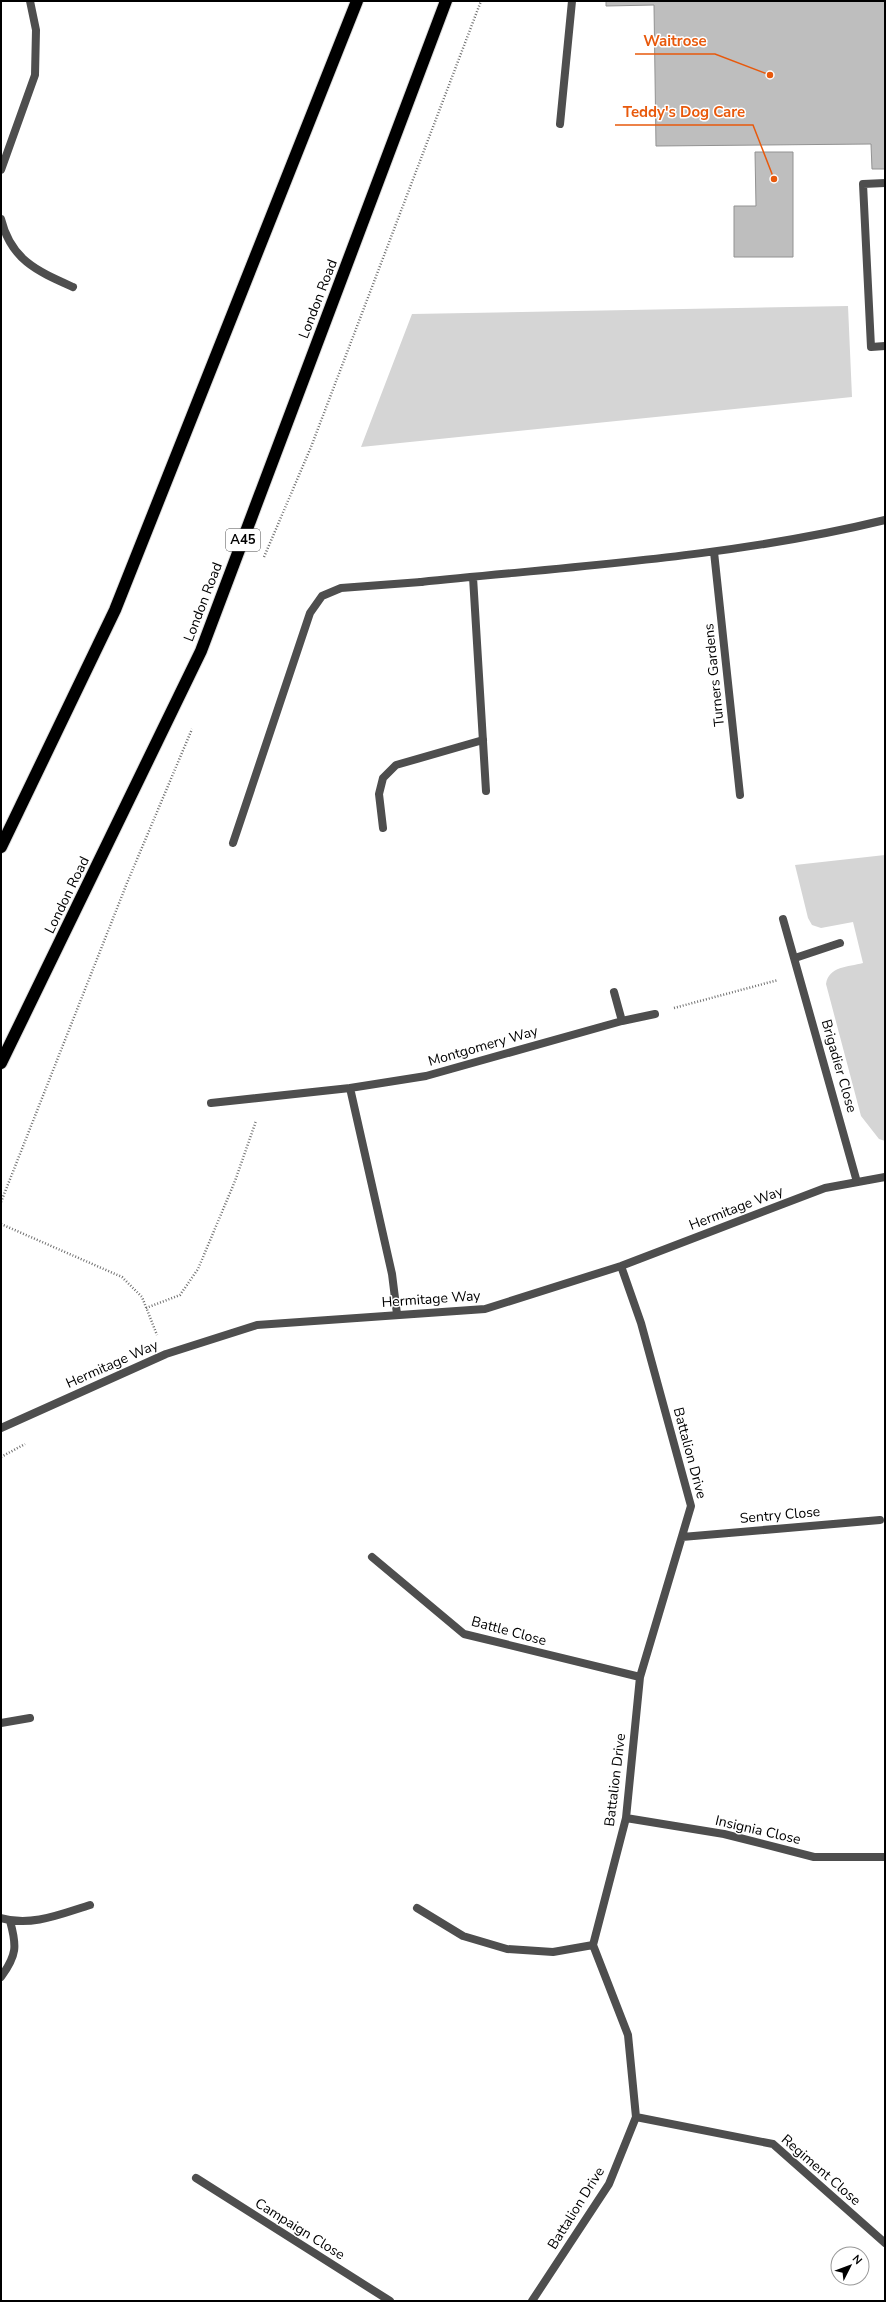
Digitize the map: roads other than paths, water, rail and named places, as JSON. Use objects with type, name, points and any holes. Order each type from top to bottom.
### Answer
[{"type":"highway","points":[[1,847],[115,610],[357,1]]},
{"type":"highway","name":"London Road","points":[[1,1063],[201,651],[446,1]]},
{"type":"street","points":[[1,170],[35,75],[36,30],[30,1]]},
{"type":"street","points":[[560,124],[572,1]]},
{"type":"street","points":[[885,183],[863,184],[871,347],[885,346]]},
{"type":"street","points":[[1,219],[5,234],[18,256],[41,272],[73,287]]},
{"type":"street","points":[[233,843],[310,613],[322,596],[341,588],[474,577],[714,552],[833,533],[885,520]]},
{"type":"street","name":"Turners Gardens","points":[[714,552],[740,795]]},
{"type":"street","points":[[474,577],[486,792]]},
{"type":"street","points":[[383,828],[379,794],[384,778],[396,765],[482,740]]},
{"type":"street","name":"Brigadier Close","points":[[783,919],[857,1182]]},
{"type":"street","points":[[794,958],[840,943]]},
{"type":"street","points":[[614,992],[622,1021]]},
{"type":"street","name":"Montgomery Way","points":[[211,1103],[350,1088],[426,1076],[622,1021],[655,1014]]},
{"type":"street","points":[[350,1088],[392,1274],[397,1314]]},
{"type":"street","name":"Hermitage Way","points":[[1,1428],[166,1354],[257,1325],[397,1314],[485,1310],[621,1266],[825,1188],[885,1176]]},
{"type":"street","name":"Battalion Drive","points":[[532,2301],[609,2184],[636,2116],[628,2035],[593,1945],[626,1818],[640,1677],[692,1506],[641,1323],[621,1266]]},
{"type":"street","name":"Sentry Close","points":[[682,1536],[880,1520]]},
{"type":"street","name":"Battle Close","points":[[372,1557],[464,1634],[640,1677]]},
{"type":"street","points":[[1,1723],[30,1718]]},
{"type":"street","name":"Insignia Close","points":[[626,1818],[724,1834],[814,1857],[885,1857]]},
{"type":"street","points":[[1,1918],[10,1921],[38,1921],[90,1905]]},
{"type":"street","points":[[417,1908],[463,1936],[506,1949],[553,1952],[593,1945]]},
{"type":"street","points":[[1,1976],[11,1963],[16,1943],[10,1921]]},
{"type":"street","name":"Regiment Close","points":[[636,2116],[773,2144],[885,2243]]},
{"type":"street","name":"Campaign Close","points":[[196,2178],[390,2301]]},
{"type":"place","name":"Waitrose","points":[[770,75]]},
{"type":"place","name":"Teddy's Dog Care","points":[[774,179]]}]
